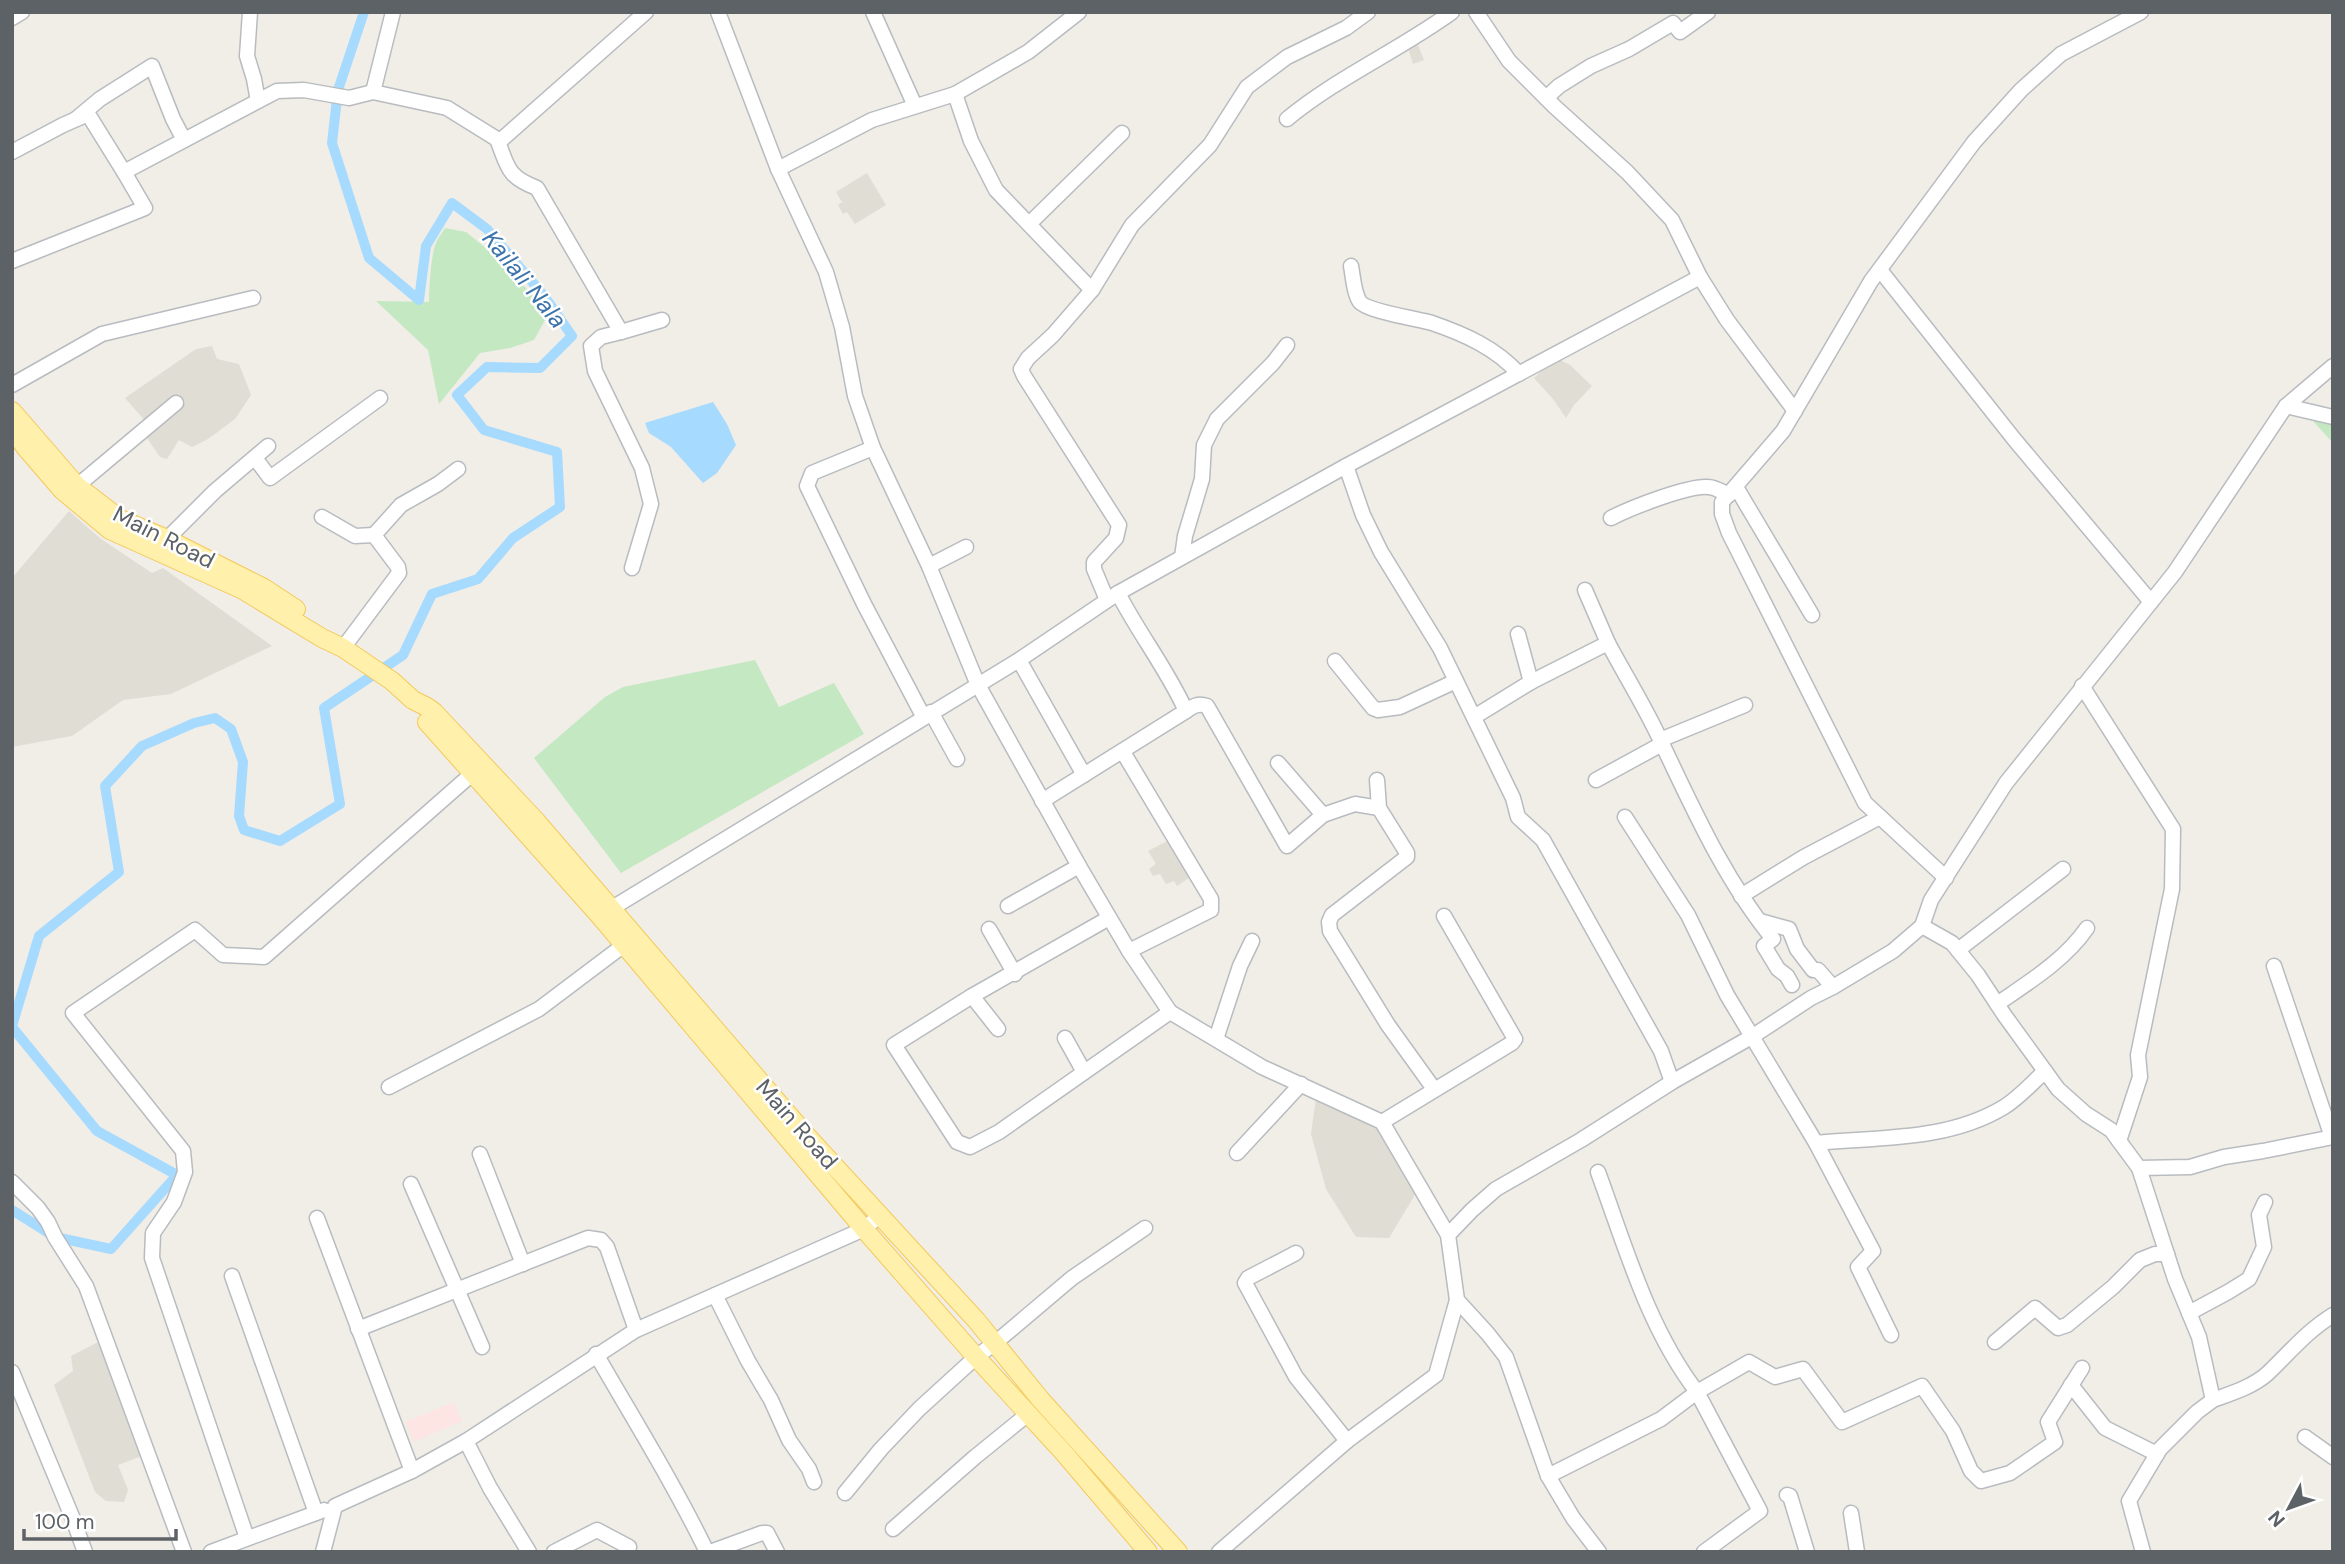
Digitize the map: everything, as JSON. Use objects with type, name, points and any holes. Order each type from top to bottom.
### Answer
[{"type":"main road","name":"Main Road","points":[[12,412],[77,485],[120,519],[167,539],[264,588],[328,632],[341,646]]},
{"type":"main road","name":"Main Road","points":[[12,428],[62,490],[110,530],[243,590],[322,638],[341,646],[392,681],[413,700],[426,721],[606,911],[624,944],[995,1343],[1148,1552]]},
{"type":"main road","name":"Main Road","points":[[413,700],[427,706],[537,822],[606,911],[753,1085],[864,1229],[976,1357],[1028,1414],[1071,1447],[1178,1552]]},
{"type":"street","points":[[12,18],[22,12]]},
{"type":"street","points":[[250,12],[247,56],[258,101]]},
{"type":"street","points":[[373,92],[393,12]]},
{"type":"street","points":[[124,172],[277,91],[304,90],[349,98],[373,92],[447,108],[500,141],[646,12]]},
{"type":"street","points":[[718,12],[778,169],[826,272],[842,327],[855,396],[873,448],[929,566],[978,685],[1109,918],[1170,1012],[1262,1067],[1382,1122],[1448,1235],[1457,1300],[1436,1375],[1347,1441],[1219,1552]]},
{"type":"street","points":[[873,12],[915,106]]},
{"type":"street","points":[[778,169],[872,120],[955,94],[1028,52],[1079,12]]},
{"type":"street","points":[[1186,711],[1174,686],[1130,617],[1094,569],[1094,562],[1116,538],[1119,525],[1021,369],[1027,358],[1053,335],[1092,290],[1132,225],[1210,145],[1247,88],[1287,57],[1346,28],[1368,12]]},
{"type":"street","points":[[1287,120],[1359,68],[1408,42],[1451,12]]},
{"type":"street","points":[[1476,12],[1509,61],[1627,173],[1672,220],[1700,276],[1727,320],[1794,411]]},
{"type":"street","points":[[1546,98],[1559,86],[1591,66],[1629,50],[1673,23],[1680,32],[1708,12]]},
{"type":"street","points":[[1946,878],[1865,803],[1729,533],[1722,514],[1723,502],[1772,446],[1871,281],[1974,142],[2021,90],[2061,54],[2140,12]]},
{"type":"street","points":[[76,119],[100,99],[152,66],[184,140]]},
{"type":"street","points":[[955,94],[971,141],[996,190],[1092,290]]},
{"type":"street","points":[[12,152],[88,114],[145,208],[12,261]]},
{"type":"street","points":[[1029,224],[1122,133]]},
{"type":"street","points":[[496,139],[516,179],[537,188],[621,332]]},
{"type":"street","points":[[1351,266],[1359,301],[1368,308],[1433,323],[1483,344],[1510,363],[1519,374]]},
{"type":"street","points":[[1880,270],[2014,439],[2151,602]]},
{"type":"street","points":[[606,911],[1019,660],[1113,596],[1346,466],[1700,276]]},
{"type":"street","points":[[12,385],[102,334],[253,298]]},
{"type":"street","points":[[632,568],[650,504],[642,468],[595,371],[591,346],[601,337],[662,320]]},
{"type":"street","points":[[1182,557],[1185,536],[1202,479],[1204,445],[1217,419],[1255,378],[1273,363],[1287,345]]},
{"type":"street","points":[[1448,1235],[1496,1189],[1893,951],[1922,926],[1931,900],[2006,783],[2175,572],[2286,406],[2333,366]]},
{"type":"street","points":[[255,458],[270,478],[380,398]]},
{"type":"street","points":[[77,485],[176,402]]},
{"type":"street","points":[[2286,406],[2333,418]]},
{"type":"street","points":[[167,539],[215,491],[268,446]]},
{"type":"street","points":[[873,448],[812,473],[807,486],[864,604],[927,714],[957,759]]},
{"type":"street","points":[[1346,466],[1363,515],[1381,552],[1440,648],[1513,798],[1518,817],[1543,840],[1661,1051],[1672,1082]]},
{"type":"street","points":[[322,517],[355,536],[374,536],[401,505],[458,469]]},
{"type":"street","points":[[1611,518],[1691,487],[1732,491],[1812,615]]},
{"type":"street","points":[[341,646],[400,573],[374,536]]},
{"type":"street","points":[[929,566],[967,547]]},
{"type":"street","points":[[1585,590],[1608,643],[1661,742],[1706,835],[1741,896],[1773,939],[1764,946],[1769,956],[1792,985]]},
{"type":"street","points":[[1518,634],[1531,682]]},
{"type":"street","points":[[1474,717],[1531,682],[1608,643]]},
{"type":"street","points":[[1019,660],[1084,775]]},
{"type":"street","points":[[1335,661],[1373,708],[1378,710],[1400,707],[1456,681]]},
{"type":"street","points":[[2082,686],[2173,829],[2172,889],[2138,1055],[2140,1077],[2119,1141]]},
{"type":"street","points":[[1042,801],[1194,706],[1202,704],[1207,706],[1289,851],[1322,815],[1355,804],[1379,808]]},
{"type":"street","points":[[1596,780],[1661,742],[1745,705]]},
{"type":"street","points":[[1123,752],[1211,899],[1212,905],[1210,910],[1129,951]]},
{"type":"street","points":[[1278,763],[1322,815]]},
{"type":"street","points":[[247,1538],[152,1258],[153,1233],[174,1202],[185,1172],[183,1151],[73,1013],[195,930],[223,955],[264,957],[474,773]]},
{"type":"street","points":[[1377,780],[1379,808],[1407,857],[1332,915],[1329,922],[1330,931],[1388,1024],[1434,1089]]},
{"type":"street","points":[[1625,817],[1688,915],[1744,1027],[1753,1036],[1816,1143],[1873,1251],[1858,1267],[1891,1335]]},
{"type":"street","points":[[1741,896],[1804,857],[1880,817]]},
{"type":"street","points":[[1008,906],[1079,866]]},
{"type":"street","points":[[1958,950],[2063,869]]},
{"type":"street","points":[[1382,1122],[1512,1043],[1515,1038],[1444,916]]},
{"type":"street","points":[[1109,918],[1015,974],[972,996],[894,1045],[957,1142],[970,1147],[999,1132],[1170,1012]]},
{"type":"street","points":[[1760,921],[1789,929],[1797,949],[1813,970],[1818,970],[1833,987]]},
{"type":"street","points":[[1922,926],[1952,943],[1978,975],[2058,1089],[2086,1114],[2111,1130],[2139,1168],[2167,1254],[2199,1337],[2213,1401]]},
{"type":"street","points":[[1997,1004],[2044,972],[2080,939],[2087,928]]},
{"type":"street","points":[[989,929],[1015,974]]},
{"type":"street","points":[[1216,1039],[1240,966],[1252,942]]},
{"type":"street","points":[[389,1087],[539,1009],[624,944]]},
{"type":"street","points":[[2139,1168],[2190,1167],[2224,1157],[2332,1137],[2274,966]]},
{"type":"street","points":[[972,996],[998,1029]]},
{"type":"street","points":[[1065,1038],[1084,1072]]},
{"type":"street","points":[[1816,1143],[1937,1133],[1984,1117],[2007,1105],[2045,1071]]},
{"type":"street","points":[[1237,1153],[1301,1084]]},
{"type":"street","points":[[480,1154],[523,1264]]},
{"type":"street","points":[[1598,1172],[1648,1308],[1684,1375],[1697,1392],[1760,1511],[1704,1552]]},
{"type":"street","points":[[12,1182],[48,1222],[86,1286],[184,1552]]},
{"type":"street","points":[[411,1184],[482,1347]]},
{"type":"street","points":[[2189,1313],[2249,1279],[2264,1247],[2259,1215],[2264,1202]]},
{"type":"street","points":[[211,1552],[335,1506],[412,1471],[466,1441],[636,1330],[864,1229],[878,1216]]},
{"type":"street","points":[[317,1218],[412,1471]]},
{"type":"street","points":[[845,1493],[919,1409],[976,1357],[1072,1278],[1145,1228]]},
{"type":"street","points":[[358,1329],[588,1238],[601,1240],[607,1247],[636,1330]]},
{"type":"street","points":[[1296,1253],[1248,1278],[1245,1283],[1296,1377],[1347,1441]]},
{"type":"street","points":[[1995,1342],[2035,1308],[2058,1328],[2067,1325],[2113,1287],[2140,1260],[2155,1254],[2167,1254]]},
{"type":"street","points":[[232,1276],[316,1513]]},
{"type":"street","points":[[715,1294],[789,1440],[809,1469],[814,1482]]},
{"type":"street","points":[[1457,1300],[1506,1357],[1548,1476],[1573,1518],[1600,1552]]},
{"type":"street","points":[[2143,1552],[2129,1501],[2157,1454],[2197,1412],[2213,1401],[2244,1389],[2266,1375],[2304,1336],[2333,1315]]},
{"type":"street","points":[[596,1354],[646,1443],[672,1482],[709,1552],[762,1533],[771,1537],[777,1552]]},
{"type":"street","points":[[1548,1476],[1661,1419],[1697,1392],[1749,1362],[1775,1377],[1803,1369],[1842,1422],[1922,1386],[1953,1431],[1971,1471],[1981,1481],[2010,1473],[2055,1442],[2048,1422],[2082,1368]]},
{"type":"street","points":[[12,1372],[85,1552]]},
{"type":"street","points":[[2071,1385],[2105,1428],[2157,1454]]},
{"type":"street","points":[[892,1529],[1028,1414]]},
{"type":"street","points":[[2305,1437],[2333,1457]]},
{"type":"street","points":[[466,1441],[490,1488],[529,1552]]},
{"type":"street","points":[[1787,1496],[1790,1496],[1795,1508],[1807,1552]]},
{"type":"street","points":[[323,1552],[335,1506]]},
{"type":"street","points":[[1851,1513],[1857,1552]]},
{"type":"street","points":[[554,1552],[597,1530],[629,1548]]},
{"type":"shaded area","points":[[1418,45],[1424,60],[1413,64],[1408,48]]},
{"type":"shaded area","points":[[867,173],[886,205],[855,224],[847,212],[843,214],[838,205],[842,202],[836,192]]},
{"type":"shaded area","points":[[212,346],[217,359],[239,364],[251,395],[235,419],[208,439],[192,447],[179,440],[167,459],[160,457],[147,438],[147,423],[125,398],[196,349]]},
{"type":"shaded area","points":[[1556,358],[1570,365],[1592,386],[1566,418],[1534,378]]},
{"type":"shaded area","points":[[69,511],[101,539],[152,573],[163,568],[272,646],[171,694],[123,700],[72,736],[12,747],[12,578]]},
{"type":"shaded area","points":[[1173,838],[1195,874],[1177,886],[1174,881],[1166,884],[1160,874],[1153,876],[1149,869],[1156,864],[1148,851]]},
{"type":"shaded area","points":[[1316,1098],[1377,1125],[1416,1193],[1389,1238],[1356,1237],[1326,1189],[1311,1134]]},
{"type":"shaded area","points":[[104,1339],[113,1351],[137,1402],[144,1435],[145,1455],[118,1465],[128,1490],[124,1502],[106,1501],[95,1492],[54,1385],[73,1371],[71,1356]]},
{"type":"shaded area","points":[[454,1402],[462,1421],[414,1442],[405,1422]]},
{"type":"green space","points":[[445,228],[466,232],[487,249],[529,291],[545,320],[534,340],[510,348],[480,353],[439,404],[428,350],[376,301],[429,302],[434,248]]},
{"type":"green space","points":[[2314,417],[2333,424],[2333,443],[2313,421]]},
{"type":"green space","points":[[755,660],[779,707],[834,683],[864,734],[621,873],[534,758],[605,697],[623,687]]},
{"type":"water","points":[[713,402],[736,445],[717,473],[703,483],[671,447],[649,433],[645,423]]},
{"type":"waterway","name":"Kailali Nala","points":[[12,1026],[39,936],[119,872],[105,786],[142,746],[194,723],[215,718],[231,729],[243,762],[239,816],[244,830],[280,841],[340,804],[324,708],[403,655],[432,594],[478,579],[513,538],[560,507],[557,452],[484,430],[457,395],[487,367],[540,368],[572,336],[545,297],[487,229],[452,203],[426,246],[419,300],[369,258],[332,143],[338,90],[364,12]]},
{"type":"waterway","name":"Kailali Nala","points":[[12,1027],[97,1131],[177,1175],[111,1249],[55,1237],[12,1210]]}]
